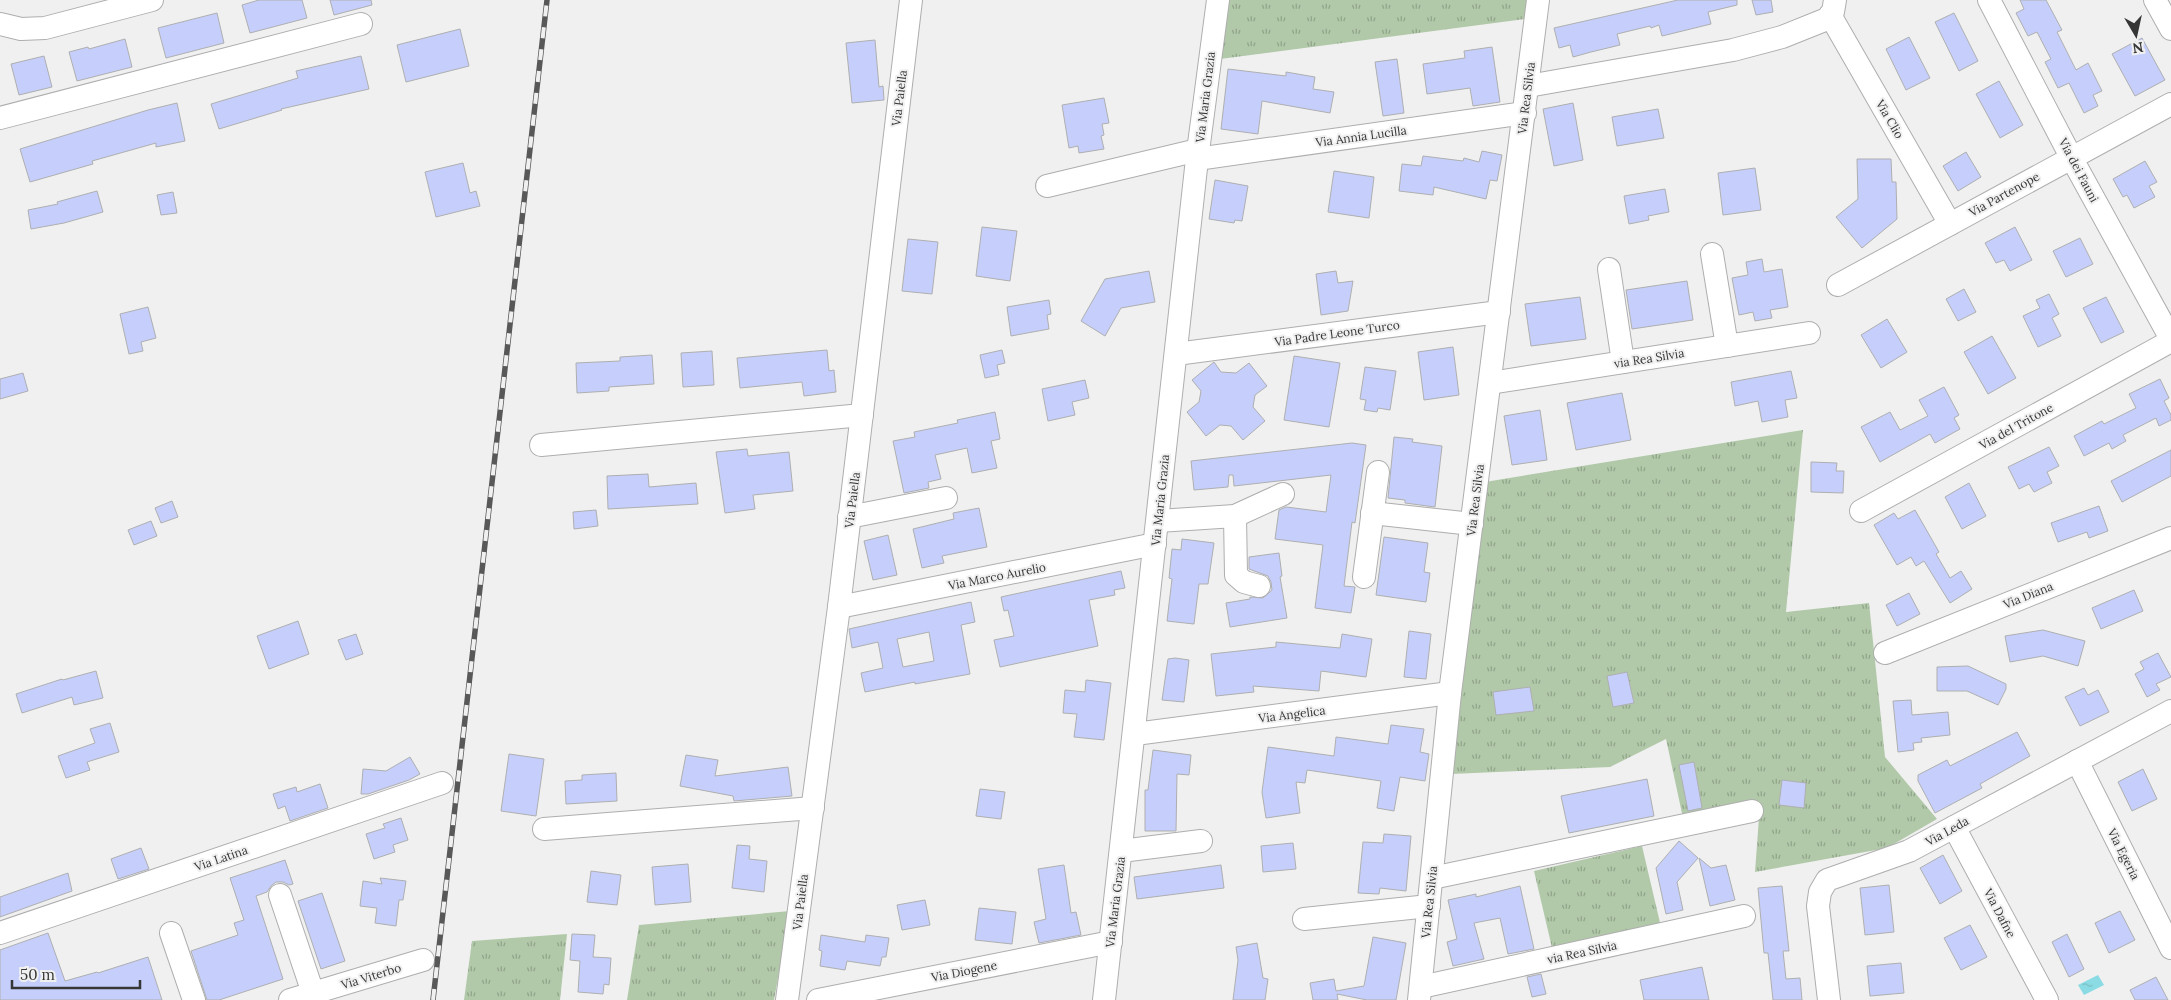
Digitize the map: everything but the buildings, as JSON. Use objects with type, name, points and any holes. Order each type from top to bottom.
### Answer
[{"type":"street","points":[[0,24],[21,29],[45,28],[152,0]]},
{"type":"street","name":"Via Paiella","points":[[787,1000],[839,607],[911,0]]},
{"type":"street","name":"Via Maria Grazia","points":[[1104,1000],[1198,155],[1218,0]]},
{"type":"street","name":"Via Rea Silvia","points":[[1420,994],[1450,694],[1538,0]]},
{"type":"street","name":"Via dei Fauni","points":[[1990,0],[2171,340]]},
{"type":"street","points":[[2155,0],[2171,29]]},
{"type":"street","points":[[1528,86],[1746,47],[1816,24],[1833,8]]},
{"type":"street","name":"Via Clio","points":[[1833,8],[1950,224]]},
{"type":"street","points":[[0,118],[361,24]]},
{"type":"street","name":"Via Partenope","points":[[1838,285],[2171,104]]},
{"type":"street","name":"Via Annia Lucilla","points":[[1047,186],[1198,155],[1525,113]]},
{"type":"street","points":[[1712,254],[1727,346]]},
{"type":"street","points":[[1609,269],[1623,362]]},
{"type":"street","name":"Via Padre Leone Turco","points":[[1176,354],[1499,312]]},
{"type":"street","name":"via Rea Silvia","points":[[1490,383],[1809,332]]},
{"type":"street","name":"Via del Tritone","points":[[1861,511],[2171,340]]},
{"type":"street","points":[[541,446],[862,415]]},
{"type":"street","points":[[1364,577],[1378,472]]},
{"type":"street","points":[[1158,521],[1234,516],[1283,494]]},
{"type":"street","points":[[850,518],[946,498]]},
{"type":"street","points":[[1372,513],[1472,524]]},
{"type":"street","points":[[1234,516],[1236,575],[1244,582],[1260,586]]},
{"type":"street","name":"Via Diana","points":[[1885,652],[2171,538]]},
{"type":"street","name":"Via Marco Aurelio","points":[[839,607],[1155,544]]},
{"type":"street","name":"Via Angelica","points":[[1135,734],[1450,694]]},
{"type":"street","name":"Via Leda","points":[[1829,1000],[1818,906],[1823,885],[1835,876],[1893,859],[2171,710]]},
{"type":"street","name":"Via Egeria","points":[[2077,761],[2171,948]]},
{"type":"street","name":"Via Latina","points":[[0,933],[442,783]]},
{"type":"street","points":[[544,829],[812,808]]},
{"type":"street","name":"via Rea Silvia","points":[[1432,878],[1752,811]]},
{"type":"street","name":"Via Dafne","points":[[1954,827],[2047,1000]]},
{"type":"street","points":[[1121,851],[1201,841]]},
{"type":"street","points":[[280,895],[314,993]]},
{"type":"street","name":"via Rea Silvia","points":[[1304,919],[1429,906]]},
{"type":"street","name":"via Rea Silvia","points":[[1420,994],[1744,916]]},
{"type":"street","points":[[171,933],[194,1000]]},
{"type":"street","name":"Via Diogene","points":[[818,1000],[1111,942]]},
{"type":"street","name":"Via Viterbo","points":[[290,1000],[423,960]]},
{"type":"green space","points":[[1227,0],[1528,0],[1525,19],[1220,59]]},
{"type":"green space","points":[[1803,430],[1786,612],[1869,603],[1885,757],[1937,819],[1887,848],[1755,872],[1760,804],[1683,818],[1666,739],[1610,767],[1451,774],[1485,482]]},
{"type":"green space","points":[[1642,846],[1661,927],[1553,952],[1534,871]]},
{"type":"green space","points":[[790,911],[774,1000],[627,1000],[639,925]]},
{"type":"green space","points":[[567,934],[560,1000],[464,1000],[472,941]]},
{"type":"water","points":[[2098,975],[2104,985],[2084,995],[2078,985]]},
{"type":"railway","points":[[433,1000],[547,0]]}]
